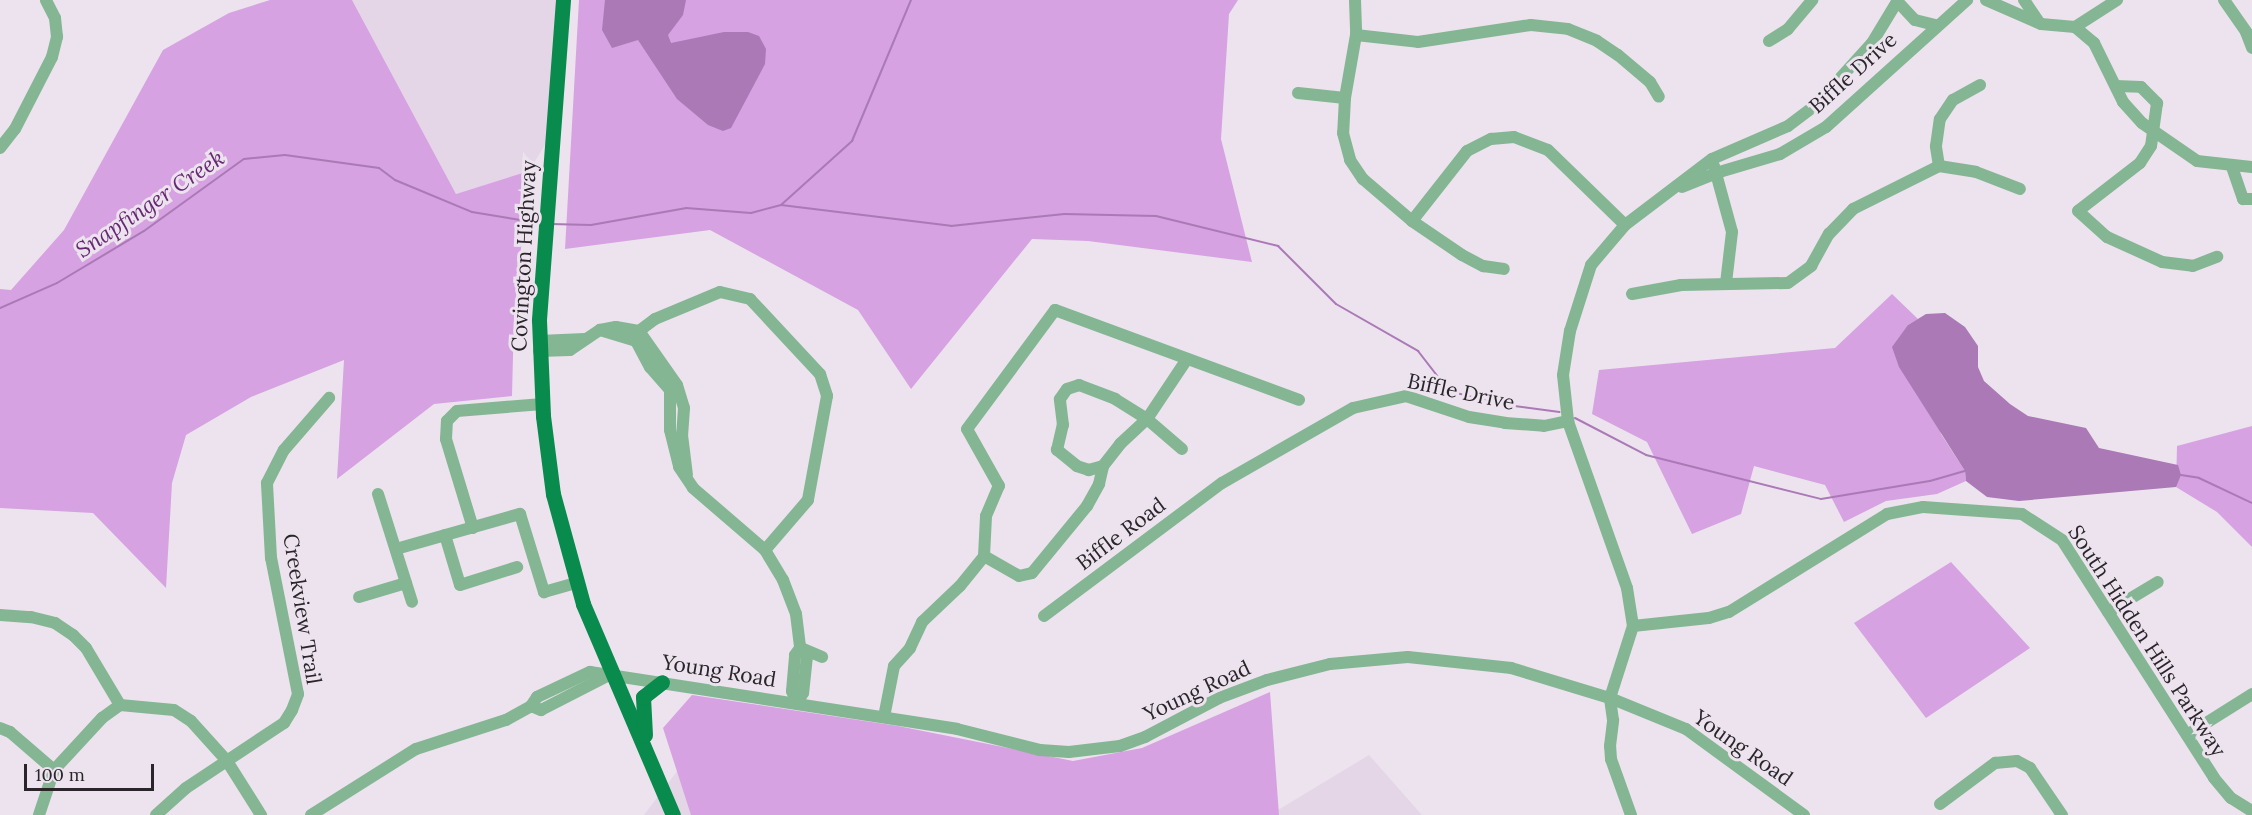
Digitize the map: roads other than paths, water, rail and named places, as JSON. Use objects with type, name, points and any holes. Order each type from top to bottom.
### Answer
[{"type":"main road","name":"Covington Highway","points":[[564,0],[541,264],[539,346],[553,494],[576,583],[611,674],[673,815]]},
{"type":"main road","points":[[642,742],[643,697],[662,682]]},
{"type":"street","points":[[0,148],[15,129],[52,57],[57,37],[55,18],[46,0]]},
{"type":"street","points":[[1355,0],[1356,35],[1345,99],[1343,133],[1350,160],[1363,179],[1412,221],[1469,259],[1483,266],[1504,269]]},
{"type":"street","points":[[1768,41],[1788,29],[1812,0]]},
{"type":"street","points":[[1897,0],[1915,20],[1935,25],[1967,0]]},
{"type":"street","name":"Biffle Drive","points":[[1610,698],[1633,626],[1627,588],[1568,421],[1563,375],[1570,331],[1591,265],[1625,225],[1712,159],[1788,126],[1815,106],[1872,43],[1897,0]]},
{"type":"street","points":[[1986,0],[2039,23],[2075,27],[2094,43],[2129,111],[2153,131],[2197,161],[2232,167],[2252,167]]},
{"type":"street","points":[[2024,0],[2039,23]]},
{"type":"street","points":[[2075,27],[2117,0]]},
{"type":"street","points":[[2224,0],[2246,32],[2252,48]]},
{"type":"street","points":[[1356,35],[1429,42],[1531,25],[1569,29],[1597,40],[1618,55],[1646,78],[1659,97]]},
{"type":"street","name":"Biffle Drive","points":[[1659,197],[1716,172],[1780,154],[1826,127],[1935,25]]},
{"type":"street","points":[[1939,166],[1936,146],[1940,119],[1953,100],[1980,85]]},
{"type":"street","points":[[2115,86],[2141,87],[2151,95],[2158,114],[2151,146],[2140,163],[2078,211],[2107,237],[2162,261],[2193,266],[2217,257]]},
{"type":"street","points":[[1298,93],[1345,99]]},
{"type":"street","points":[[1412,221],[1467,151],[1491,139],[1514,137],[1548,150],[1625,225]]},
{"type":"street","points":[[1712,159],[1732,232],[1726,283]]},
{"type":"street","points":[[1632,294],[1681,285],[1726,283],[1764,286],[1788,283],[1811,266],[1829,234],[1853,209],[1939,166],[1976,172],[2020,189]]},
{"type":"street","points":[[2232,167],[2243,199],[2252,199]]},
{"type":"street","points":[[638,336],[655,319],[720,292],[750,299],[820,374],[827,396],[808,500],[765,550]]},
{"type":"street","points":[[884,717],[894,666],[910,648],[922,622],[960,586],[984,556],[986,516],[999,486],[967,429],[1054,310],[1299,400]]},
{"type":"street","points":[[539,346],[570,350],[600,330],[616,327],[638,336],[678,385],[684,408],[682,435],[687,476],[693,488],[765,550],[789,592],[800,648],[807,656],[799,674],[797,703]]},
{"type":"street","points":[[984,556],[1019,576],[1032,573],[1087,506],[1100,484],[1103,466],[1120,444],[1147,419],[1186,358]]},
{"type":"street","points":[[1103,466],[1089,470],[1077,466],[1057,450],[1063,425],[1060,399],[1067,389],[1079,385],[1115,399],[1147,419],[1182,449]]},
{"type":"street","name":"Biffle Drive","points":[[1222,483],[1353,408],[1394,397],[1406,396],[1469,417],[1505,423],[1544,426],[1568,421]]},
{"type":"street","name":"Creekview Trail","points":[[156,815],[227,761],[284,723],[298,694],[271,558],[267,483],[284,450],[329,398]]},
{"type":"street","points":[[472,528],[446,439],[447,421],[457,411],[543,404]]},
{"type":"street","name":"Biffle Road","points":[[1044,616],[1222,483]]},
{"type":"street","points":[[378,494],[412,602]]},
{"type":"street","name":"South Hidden Hills Parkway","points":[[1633,626],[1709,618],[1729,612],[1854,531],[1887,514],[1923,507],[2031,517],[2062,540],[2222,789],[2241,807],[2252,811]]},
{"type":"street","points":[[396,549],[520,514],[544,592],[576,583]]},
{"type":"street","points":[[445,535],[460,585],[517,567]]},
{"type":"street","points":[[359,597],[406,582]]},
{"type":"street","points":[[2108,612],[2158,582]]},
{"type":"street","points":[[0,615],[47,621],[73,635],[97,665],[120,705]]},
{"type":"street","points":[[800,648],[822,657]]},
{"type":"street","name":"Young Road","points":[[611,674],[957,729],[1040,750],[1095,751],[1145,737],[1219,698],[1267,680],[1330,664],[1408,657],[1511,668],[1610,698],[1686,729],[1804,815]]},
{"type":"street","points":[[311,815],[416,749],[474,733],[531,706],[541,710],[611,674]]},
{"type":"street","points":[[2187,735],[2252,694]]},
{"type":"street","points":[[1610,698],[1613,720],[1611,759],[1631,815]]},
{"type":"street","points":[[39,815],[54,770],[102,718],[120,705],[174,710],[191,722],[227,761],[261,815]]},
{"type":"street","points":[[0,728],[10,732],[54,770]]},
{"type":"street","points":[[1940,804],[1995,763],[2017,761],[2030,768],[2062,815]]},
{"type":"waterway","name":"Snapfinger Creek","points":[[551,224],[591,225],[686,208],[751,213],[781,205],[852,141],[911,0]]},
{"type":"waterway","name":"Snapfinger Creek","points":[[0,308],[57,283],[144,231],[244,159],[285,155],[379,168],[395,180],[472,212],[539,223]]},
{"type":"waterway","points":[[781,205],[951,226],[1064,214],[1156,216],[1278,246],[1336,304],[1418,351],[1449,391],[1499,404],[1559,412]]},
{"type":"waterway","points":[[1575,418],[1646,455],[1821,499],[1930,481],[1965,471]]},
{"type":"waterway","points":[[2181,475],[2199,478],[2252,503]]}]
